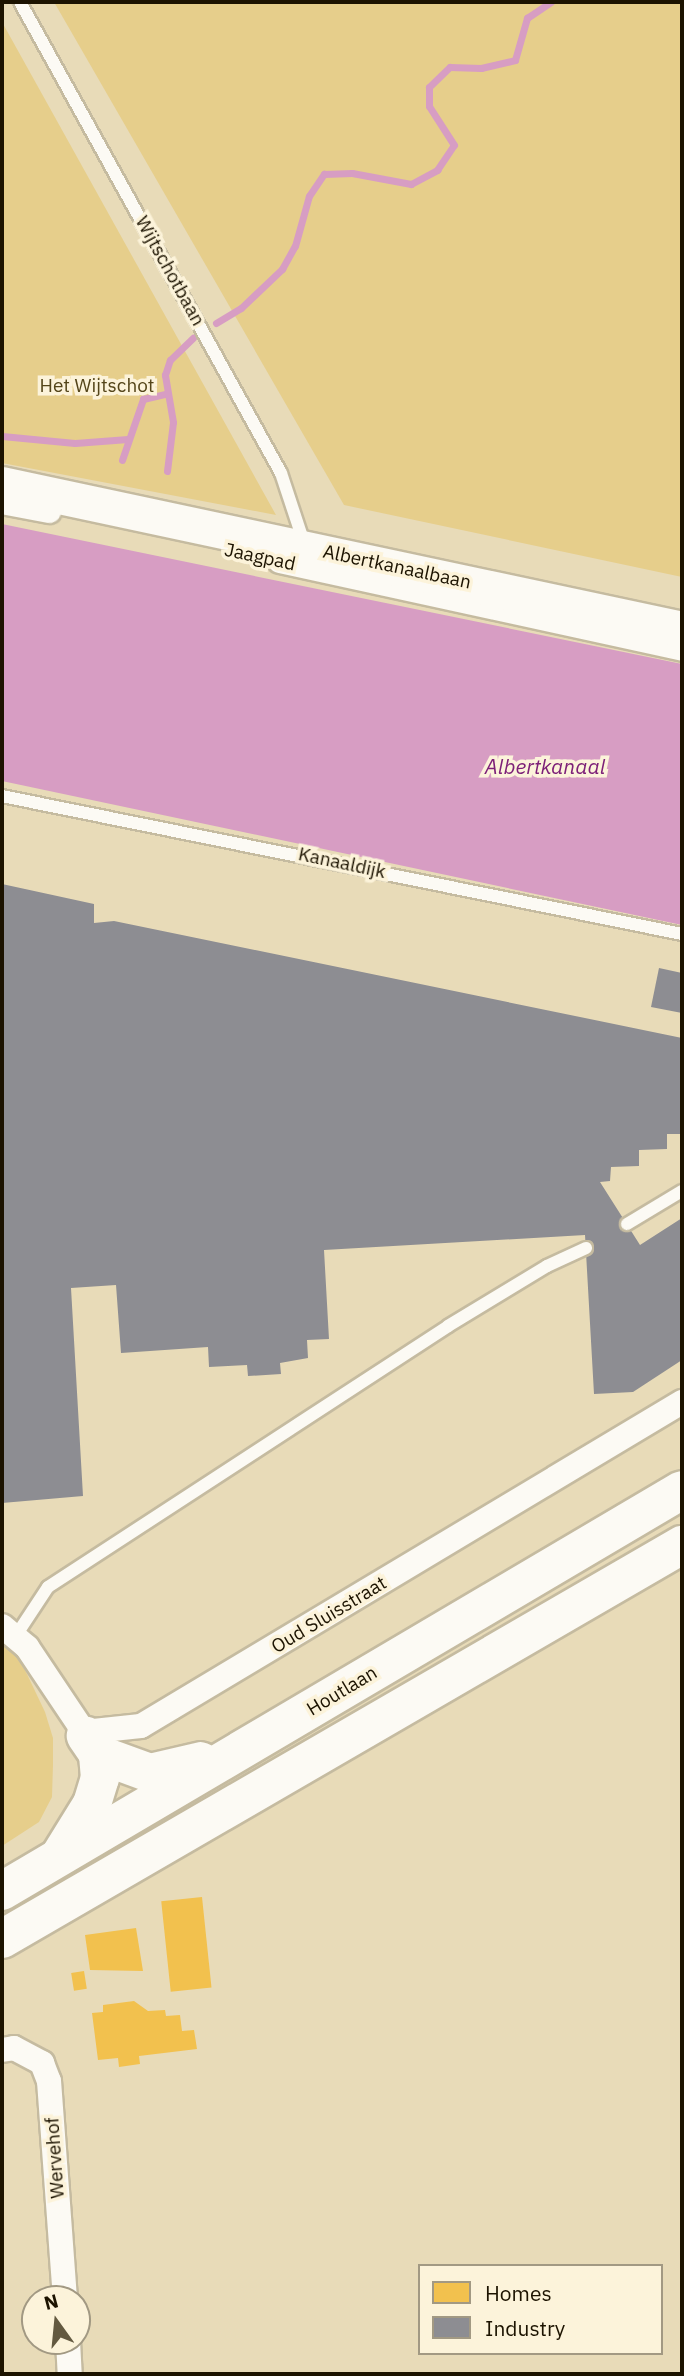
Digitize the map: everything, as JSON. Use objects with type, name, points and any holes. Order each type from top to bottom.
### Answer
[{"type":"main road","name":"Houtlaan","points":[[2,1891],[682,1490]]},
{"type":"main road","points":[[2,1939],[682,1545]]},
{"type":"main road","points":[[91,1743],[150,1773],[244,1750]]},
{"type":"main road","points":[[57,1859],[95,1796],[100,1778],[91,1743]]},
{"type":"street","name":"Albertkanaalbaan","points":[[2,484],[682,629]]},
{"type":"street","name":"Jaagpad","points":[[2,502],[682,649]]},
{"type":"street","name":"Oud Sluisstraat","points":[[91,1743],[141,1726],[682,1402]]},
{"type":"street","points":[[9,1630],[91,1743]]},
{"type":"street","name":"Wervehof","points":[[2,2050],[14,2048],[42,2063],[50,2081],[64,2285]]},
{"type":"street","points":[[69,2355],[70,2374]]},
{"type":"lane","name":"Wijtschotbaan","points":[[20,2],[281,473],[305,547]]},
{"type":"lane","name":"Kanaaldijk","points":[[2,796],[682,934]]},
{"type":"lane","points":[[627,1224],[682,1191]]},
{"type":"lane","points":[[9,1630],[48,1587],[448,1326],[547,1266],[586,1248]]},
{"type":"green space","points":[[54,2],[682,2],[682,577],[344,505]]},
{"type":"green space","name":"Het Wijtschot","points":[[2,22],[276,515],[2,463]]},
{"type":"green space","points":[[2,1638],[16,1651],[45,1712],[53,1738],[53,1764],[52,1797],[39,1822],[2,1846]]},
{"type":"water","name":"Albertkanaal","points":[[2,524],[682,664],[682,925],[2,781]]},
{"type":"building: Homes","points":[[202,1897],[212,1988],[171,1992],[161,1901]]},
{"type":"building: Homes","points":[[136,1928],[143,1971],[90,1970],[85,1935]]},
{"type":"building: Homes","points":[[84,1971],[87,1989],[74,1991],[71,1973]]},
{"type":"building: Homes","points":[[134,2001],[148,2011],[165,2010],[166,2016],[180,2015],[182,2031],[194,2030],[197,2049],[139,2056],[140,2064],[119,2067],[118,2058],[98,2060],[92,2013],[103,2012],[103,2005]]},
{"type":"building: Industry","points":[[2,884],[94,904],[94,923],[114,921],[682,1038],[682,1134],[667,1134],[667,1149],[639,1150],[639,1166],[611,1167],[610,1181],[600,1182],[640,1245],[682,1218],[682,1360],[633,1392],[594,1394],[585,1235],[324,1250],[329,1339],[307,1340],[308,1358],[280,1363],[281,1374],[248,1376],[247,1365],[209,1367],[208,1347],[121,1353],[116,1285],[71,1288],[83,1496],[2,1503]]},
{"type":"building: Industry","points":[[659,968],[682,973],[682,1013],[651,1007]]},
{"type":"waterway","points":[[216,323],[241,308],[282,269],[295,246],[309,196],[324,174],[352,173],[411,184],[437,170],[454,145],[429,106],[429,87],[450,67],[481,68],[515,60],[527,18],[551,2]]},
{"type":"waterway","points":[[167,471],[173,422],[165,375],[170,360],[193,338]]},
{"type":"waterway","points":[[122,460],[143,399],[165,394]]},
{"type":"waterway","points":[[2,436],[75,443],[128,439]]}]
